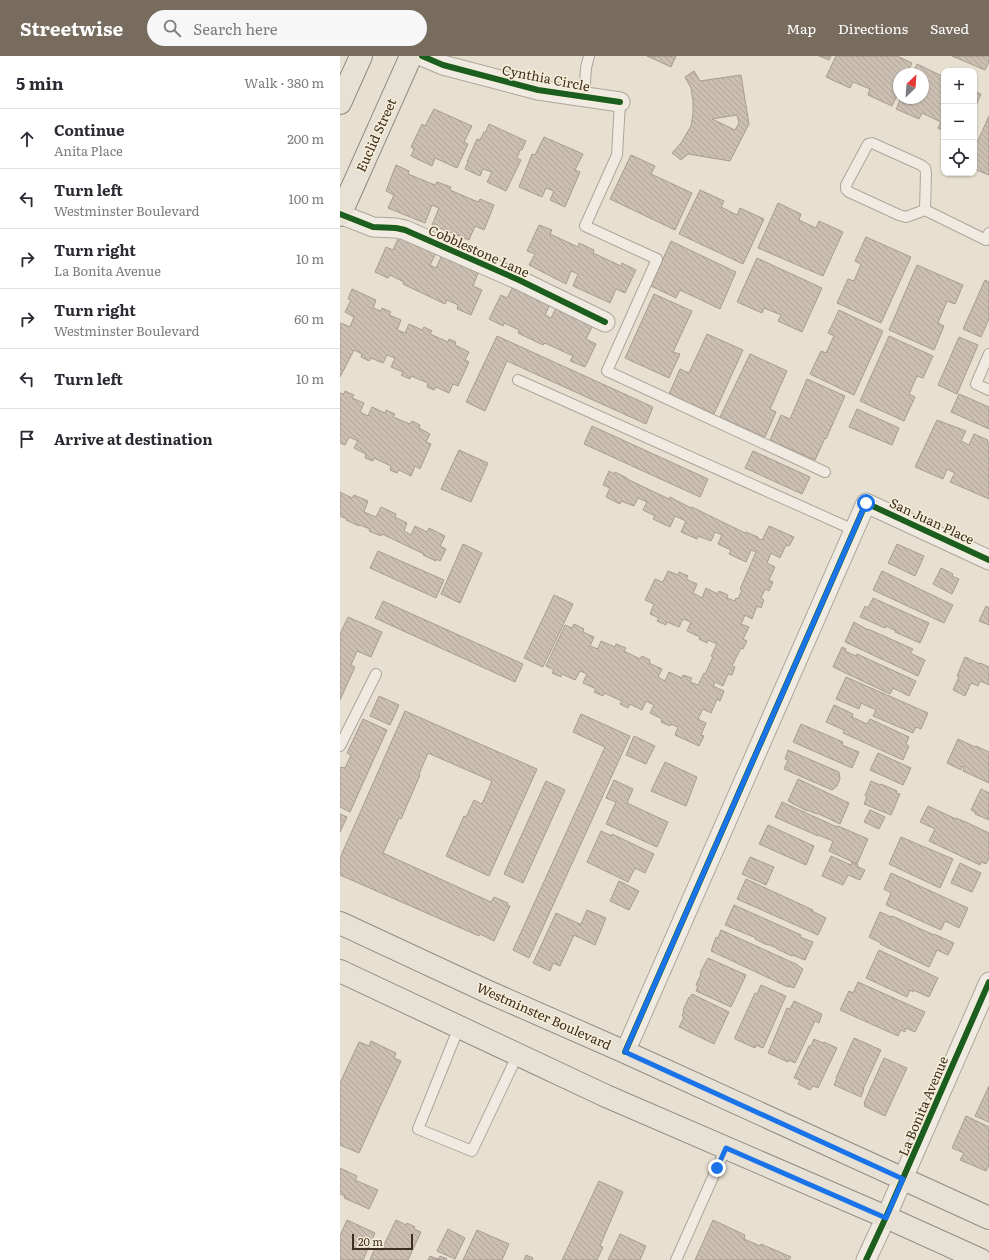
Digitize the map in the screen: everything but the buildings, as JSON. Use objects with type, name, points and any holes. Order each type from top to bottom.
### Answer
[{"type":"main road","points":[[340,103],[361,56]]},
{"type":"main road","name":"Euclid Street","points":[[340,214],[411,56]]},
{"type":"main road","name":"Westminster Boulevard","points":[[340,923],[484,990],[625,1052],[989,1218]]},
{"type":"main road","points":[[340,971],[606,1096],[981,1260]]},
{"type":"street","name":"Cynthia Circle","points":[[422,56],[443,65],[538,90],[620,102]]},
{"type":"street","name":"Cobblestone Lane","points":[[340,214],[373,227],[400,228],[406,230],[519,280],[605,322]]},
{"type":"street","name":"San Juan Place","points":[[854,530],[866,503],[989,560]]},
{"type":"street","points":[[625,1052],[854,530]]},
{"type":"street","name":"La Bonita Avenue","points":[[866,1260],[886,1218],[989,982]]},
{"type":"lane","points":[[584,97],[586,68],[589,56]]},
{"type":"lane","points":[[620,102],[617,155],[585,226],[657,259],[607,371],[825,472]]},
{"type":"lane","points":[[925,210],[925,168],[872,143],[868,144],[846,184],[846,189],[849,192],[899,215],[906,216],[925,210],[986,240],[989,232]]},
{"type":"lane","points":[[989,354],[976,384],[989,390]]},
{"type":"lane","points":[[518,380],[854,530]]},
{"type":"lane","points":[[340,746],[376,674]]},
{"type":"lane","points":[[459,1027],[418,1129],[472,1152],[518,1054]]},
{"type":"lane","points":[[676,1260],[726,1148]]},
{"type":"cycle path","points":[[422,56],[443,65],[538,90],[620,102]]},
{"type":"cycle path","points":[[340,214],[373,227],[405,230],[519,280],[605,322]]},
{"type":"cycle path","points":[[625,1052],[866,503],[989,560]]},
{"type":"cycle path","points":[[866,1260],[989,982]]},
{"type":"route","points":[[717,1168],[726,1148],[886,1218],[903,1179],[625,1052],[866,503]]}]
